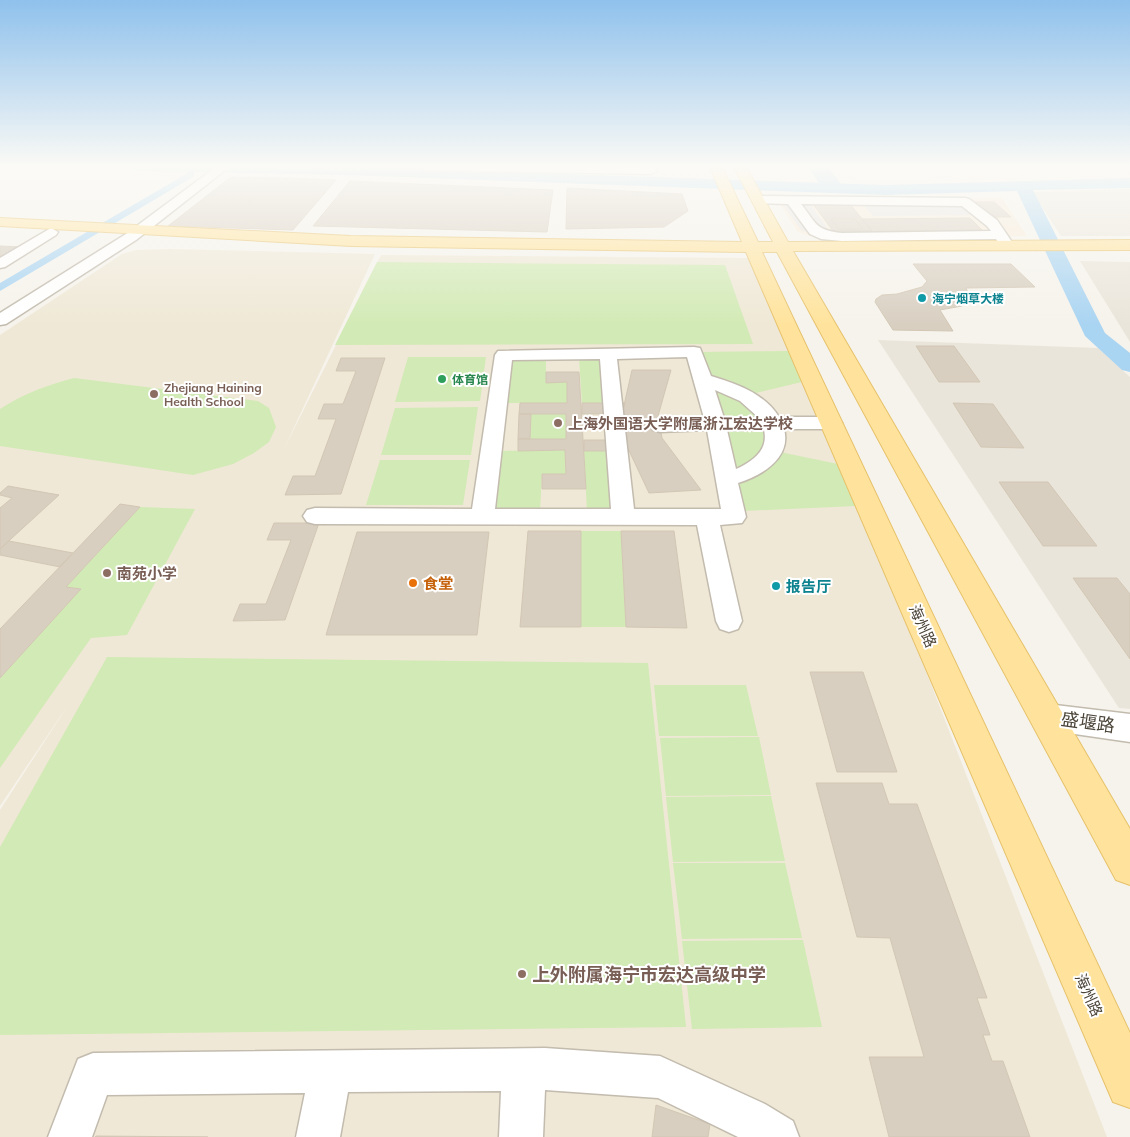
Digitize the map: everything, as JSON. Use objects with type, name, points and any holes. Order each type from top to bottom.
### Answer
[{"type":"main road","name":"海州路","points":[[740,220],[1130,1085]]},
{"type":"main road","points":[[769,220],[1130,866]]},
{"type":"main road","points":[[0,222],[72,230],[356,245],[754,250],[1009,245],[1130,251]]},
{"type":"main road","points":[[0,229],[51,232],[72,230]]},
{"type":"main road","points":[[1092,248],[1130,245]]},
{"type":"street","points":[[0,320],[144,220]]},
{"type":"street","points":[[806,220],[814,231],[821,235],[1009,245]]},
{"type":"street","points":[[988,220],[1009,245]]},
{"type":"street","points":[[0,264],[51,232]]},
{"type":"street","points":[[482,517],[504,355],[694,352],[716,424],[727,479],[755,468],[770,455],[776,439],[773,423],[761,407],[752,400],[731,389],[703,380]]},
{"type":"street","points":[[608,354],[623,518]]},
{"type":"street","points":[[660,426],[832,423]]},
{"type":"street","points":[[315,516],[734,517],[716,424]]},
{"type":"street","points":[[707,517],[729,621]]},
{"type":"street","name":"盛堰路","points":[[1047,717],[1130,728]]},
{"type":"street","points":[[521,1137],[523,1069]]},
{"type":"street","points":[[70,1137],[93,1074],[523,1069],[660,1077],[750,1119],[777,1137]]},
{"type":"street","points":[[318,1137],[331,1071]]},
{"type":"shaded area","points":[[790,220],[1017,220],[1027,236],[838,240],[812,237],[798,232]]},
{"type":"shaded area","points":[[794,220],[822,220],[833,236],[802,231]]},
{"type":"shaded area","points":[[1050,220],[1130,220],[1130,236],[1061,236]]},
{"type":"shaded area","points":[[170,249],[375,254],[283,451],[381,255],[748,258],[915,643],[1107,1137],[0,1137],[0,810],[70,702],[0,806],[0,335],[122,254],[136,250]]},
{"type":"shaded area","points":[[1080,261],[1130,262],[1130,342]]},
{"type":"shaded area","points":[[878,340],[1098,348],[1130,377],[1130,709],[1119,708]]},
{"type":"green space","points":[[377,262],[725,265],[753,344],[335,345]]},
{"type":"green space","points":[[789,351],[802,382],[752,394],[731,381],[707,374],[694,352]]},
{"type":"green space","name":"体育馆","points":[[408,357],[486,357],[480,401],[395,402]]},
{"type":"green space","points":[[579,357],[601,357],[606,403],[582,403]]},
{"type":"green space","points":[[511,359],[546,359],[546,382],[567,382],[567,403],[506,403]]},
{"type":"green space","points":[[74,378],[258,401],[269,408],[276,427],[269,442],[254,453],[233,464],[193,475],[0,446],[0,409],[36,391]]},
{"type":"green space","points":[[703,380],[752,400],[774,447],[727,479]]},
{"type":"green space","points":[[478,407],[471,455],[381,455],[395,408]]},
{"type":"green space","points":[[531,414],[566,414],[566,439],[530,439]]},
{"type":"green space","points":[[565,450],[566,474],[542,475],[540,510],[494,509],[499,451]]},
{"type":"green space","points":[[584,451],[612,451],[617,512],[587,512]]},
{"type":"green space","points":[[780,452],[838,464],[856,506],[744,511],[738,484],[763,473]]},
{"type":"green space","points":[[380,460],[470,460],[463,505],[366,505]]},
{"type":"green space","points":[[140,507],[195,509],[127,635],[91,638],[0,768],[0,678],[80,589],[66,587]]},
{"type":"green space","points":[[581,531],[621,531],[626,627],[581,627]]},
{"type":"green space","points":[[107,657],[648,663],[686,1027],[0,1035],[0,847]]},
{"type":"green space","points":[[654,685],[746,685],[758,736],[659,736]]},
{"type":"green space","points":[[759,737],[771,795],[666,796],[660,738]]},
{"type":"green space","points":[[771,796],[785,861],[673,862],[666,797]]},
{"type":"green space","points":[[673,863],[785,863],[802,938],[682,939]]},
{"type":"green space","points":[[803,940],[822,1027],[692,1029],[682,941]]},
{"type":"building","points":[[176,220],[302,220],[293,230],[168,226]]},
{"type":"building","points":[[318,220],[549,220],[547,232],[313,226]]},
{"type":"building","points":[[566,220],[674,220],[664,227],[566,229]]},
{"type":"building","points":[[825,220],[863,220],[872,231],[833,231]]},
{"type":"building","points":[[832,220],[856,220],[863,229],[839,229]]},
{"type":"building","points":[[863,220],[972,220],[986,234],[839,234],[837,231],[872,231]]},
{"type":"building","points":[[0,246],[23,247],[0,262]]},
{"type":"building","name":"海宁烟草大楼","points":[[913,264],[1011,264],[1035,287],[966,288],[968,293],[962,306],[940,310],[953,331],[893,330],[875,302],[882,295],[897,294],[922,287],[927,281]]},
{"type":"building","points":[[916,346],[954,346],[980,382],[939,382]]},
{"type":"building","points":[[341,358],[385,358],[341,494],[285,495],[293,476],[315,476],[336,419],[318,419],[324,404],[343,404],[356,371],[336,371]]},
{"type":"building","points":[[632,370],[671,370],[658,416],[662,438],[701,490],[649,493],[624,440],[622,414]]},
{"type":"building","points":[[546,372],[579,372],[586,489],[542,489],[542,474],[566,474],[565,450],[518,451],[518,439],[566,439],[566,414],[519,414],[520,403],[567,403],[567,382],[546,383]]},
{"type":"building","points":[[582,403],[625,403],[622,414],[582,414]]},
{"type":"building","points":[[953,403],[993,404],[1024,448],[981,447]]},
{"type":"building","points":[[519,414],[531,414],[530,439],[518,439]]},
{"type":"building","points":[[584,440],[624,440],[629,451],[584,451]]},
{"type":"building","points":[[999,482],[1048,482],[1097,546],[1043,546]]},
{"type":"building","points":[[8,486],[59,495],[0,549],[0,508],[12,498],[0,495],[0,493]]},
{"type":"building","points":[[120,504],[140,507],[66,587],[81,589],[0,678],[0,629]]},
{"type":"building","points":[[274,523],[319,523],[285,620],[233,621],[240,604],[266,604],[291,540],[267,540]]},
{"type":"building","points":[[528,531],[581,531],[581,627],[520,627]]},
{"type":"building","points":[[621,531],[674,531],[687,628],[626,627]]},
{"type":"building","name":"食堂","points":[[357,532],[489,532],[477,635],[326,635]]},
{"type":"building","points":[[9,541],[73,553],[60,567],[0,555],[0,549]]},
{"type":"building","points":[[1073,578],[1117,578],[1130,594],[1130,659]]},
{"type":"building","points":[[810,672],[863,672],[897,772],[837,772]]},
{"type":"building","points":[[816,783],[882,783],[889,804],[917,804],[987,998],[977,998],[990,1035],[983,1035],[992,1061],[1003,1061],[1030,1137],[889,1137],[869,1057],[924,1057],[890,938],[857,937]]},
{"type":"building","points":[[656,1105],[710,1124],[708,1137],[652,1137]]},
{"type":"building","points":[[96,1136],[208,1137],[95,1137]]},
{"type":"waterway","points":[[0,288],[114,220]]},
{"type":"waterway","points":[[1040,220],[1096,336],[1130,365]]},
{"type":"place","name":"海宁烟草大楼","points":[[922,298]]},
{"type":"place","name":"体育馆","points":[[442,379]]},
{"type":"place","name":"Zhejiang Haining Health School","points":[[154,394]]},
{"type":"place","name":"上海外国语大学附属浙江宏达学校","points":[[558,423]]},
{"type":"place","name":"南苑小学","points":[[107,573]]},
{"type":"place","name":"食堂","points":[[413,583]]},
{"type":"place","name":"报告厅","points":[[776,586]]},
{"type":"place","name":"上外附属海宁市宏达高级中学","points":[[522,974]]}]
